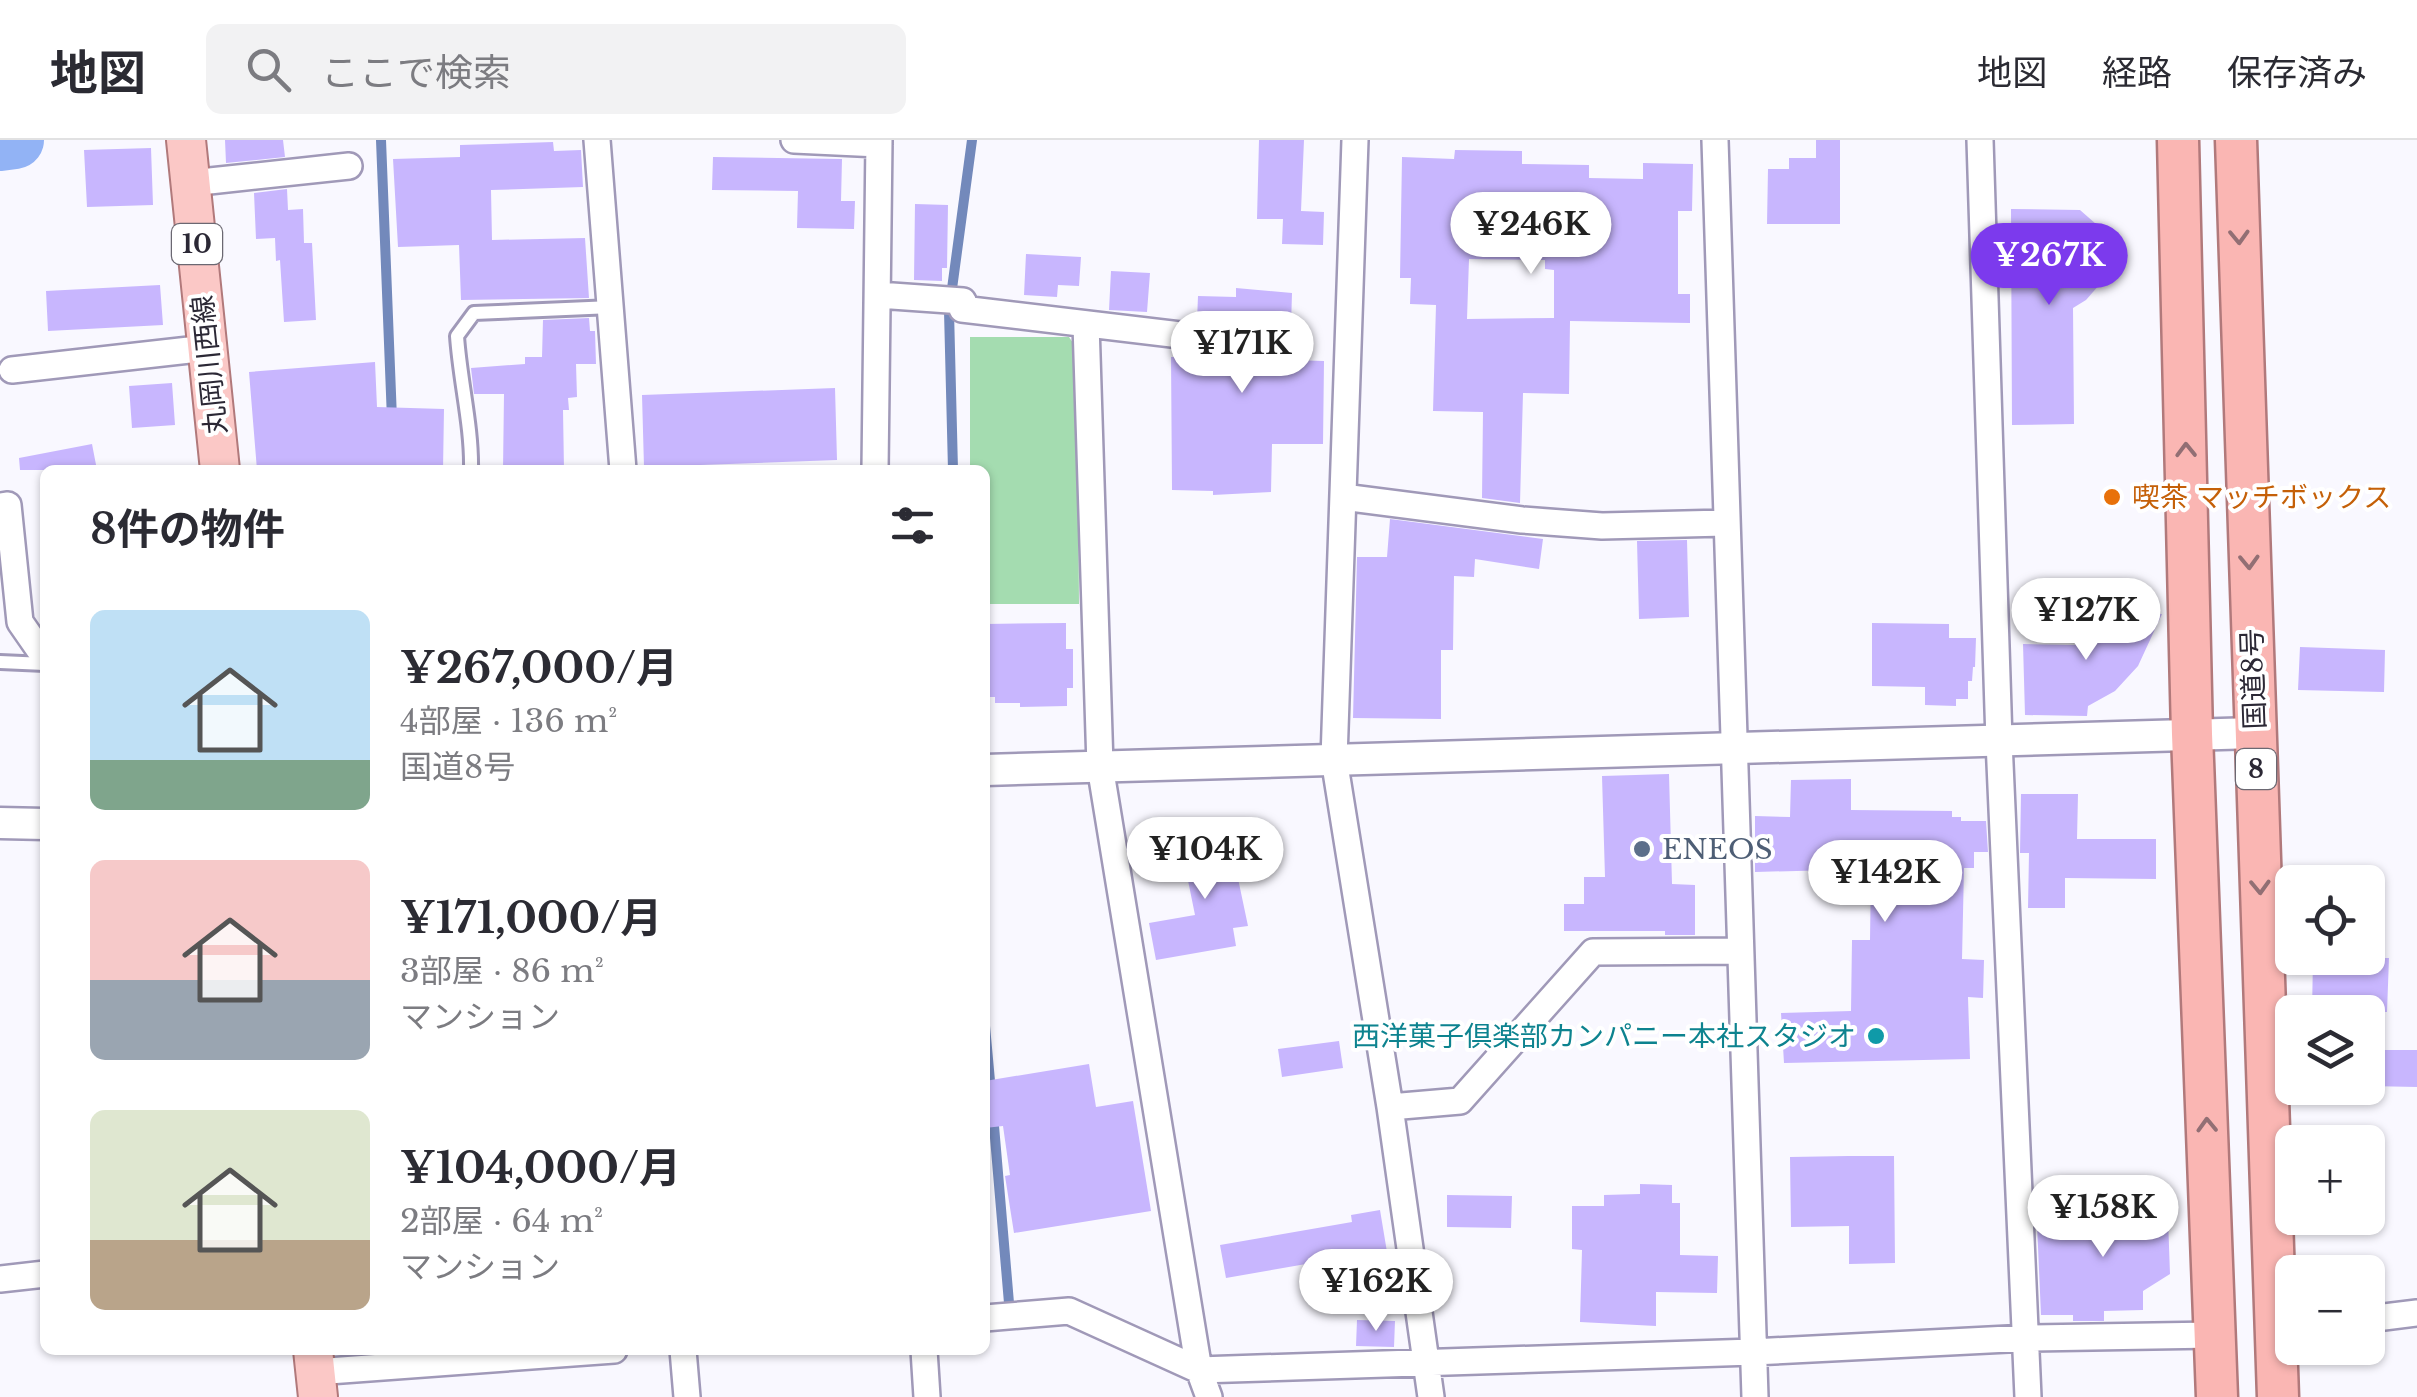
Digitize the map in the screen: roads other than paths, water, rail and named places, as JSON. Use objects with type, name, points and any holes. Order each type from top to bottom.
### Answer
[{"type":"highway","points":[[2178,140],[2192,734],[2217,1397]]},
{"type":"highway","name":"国道8号","points":[[2236,140],[2254,733],[2280,1255]]},
{"type":"highway","name":"国道8号","points":[[2278,1397],[2281,1365]]},
{"type":"main road","name":"丸岡川西線","points":[[186,140],[219,465]]},
{"type":"street","points":[[597,140],[623,465]]},
{"type":"street","points":[[794,140],[879,142],[876,465]]},
{"type":"street","points":[[1355,140],[1334,758],[1390,1107],[1430,1397]]},
{"type":"street","points":[[1715,140],[1755,1397]]},
{"type":"street","points":[[1980,140],[1999,741],[2028,1397]]},
{"type":"street","points":[[190,183],[349,166]]},
{"type":"street","points":[[878,295],[963,301],[962,309],[1198,337]]},
{"type":"street","points":[[1086,324],[1100,766],[1199,1370],[1209,1397]]},
{"type":"street","points":[[12,370],[207,348]]},
{"type":"street","points":[[1343,497],[1602,526],[1725,522]]},
{"type":"street","points":[[0,506],[8,505],[20,622],[40,653]]},
{"type":"street","points":[[990,770],[2254,733]]},
{"type":"street","points":[[0,822],[40,824]]},
{"type":"street","points":[[1390,1107],[1460,1101],[1593,952],[1740,951]]},
{"type":"street","points":[[0,1279],[40,1275]]},
{"type":"street","points":[[990,1318],[1069,1311],[1199,1370],[1753,1352],[2028,1338],[2214,1335]]},
{"type":"street","points":[[2385,1317],[2417,1313]]},
{"type":"street","points":[[315,1373],[549,1355]]},
{"type":"street","points":[[683,1355],[687,1397]]},
{"type":"street","points":[[924,1355],[927,1397]]},
{"type":"lane","points":[[471,465],[472,444],[461,390],[457,336],[474,313],[612,307]]},
{"type":"lane","points":[[0,662],[40,661]]},
{"type":"waterway","points":[[0,142],[15,140]]},
{"type":"waterway","points":[[381,140],[392,419]]},
{"type":"waterway","points":[[953,465],[949,311],[972,140]]},
{"type":"waterway","points":[[990,1081],[991,1092]]},
{"type":"waterway","points":[[993,1114],[1009,1303]]},
{"type":"place","name":"喫茶 マッチボックス","points":[[2112,497]]},
{"type":"place","name":"ENEOS","points":[[1642,849]]},
{"type":"place","name":"西洋菓子倶楽部カンパニー本社スタジオ","points":[[1876,1036]]}]
